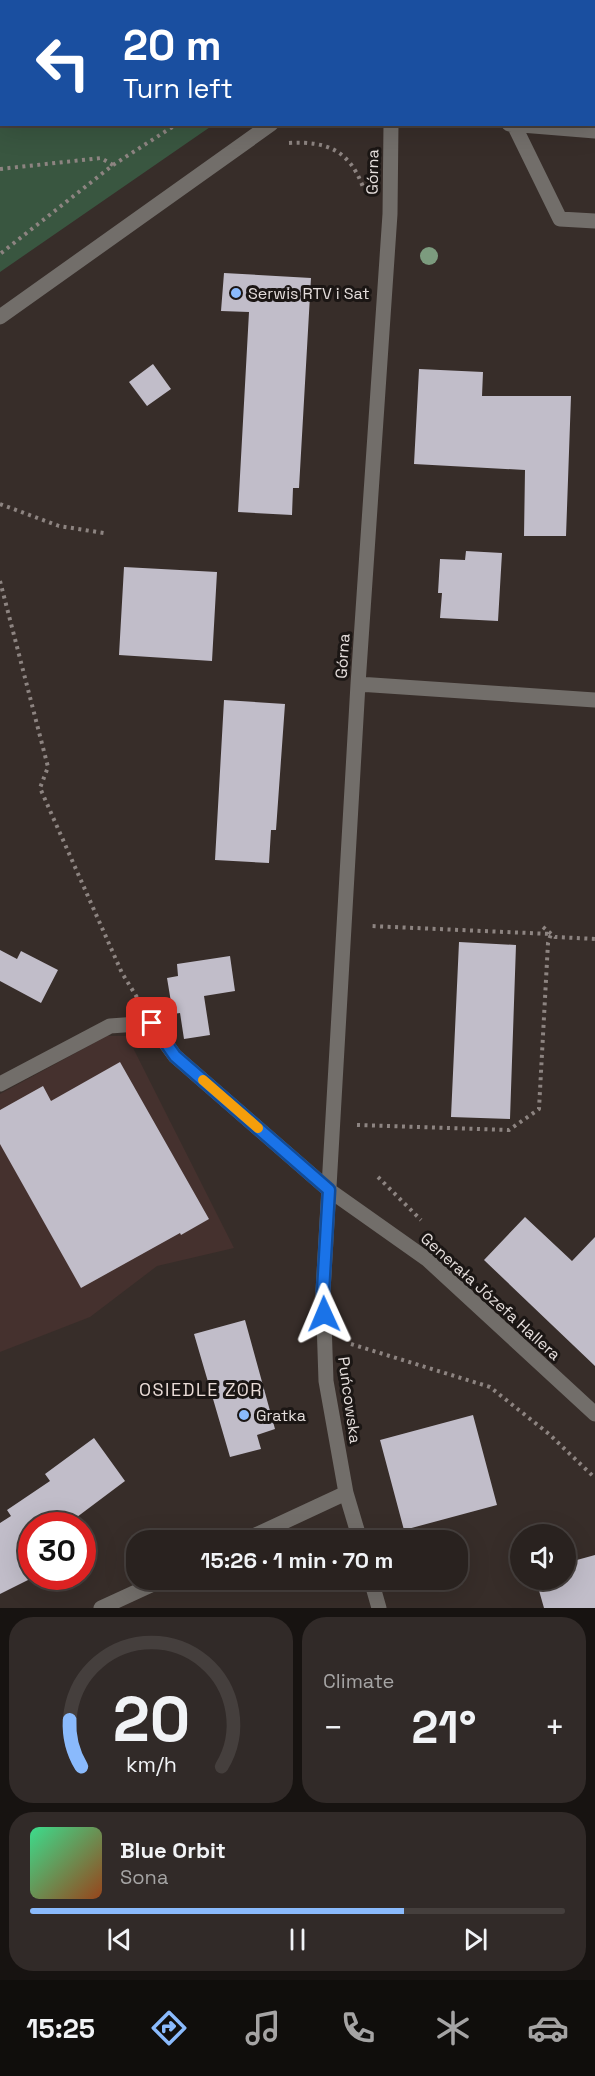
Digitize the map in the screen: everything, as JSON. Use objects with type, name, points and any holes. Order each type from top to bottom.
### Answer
[{"type":"street","points":[[0,317],[268,126]]},
{"type":"street","name":"Górna","points":[[329,1190],[358,684],[390,214],[391,126]]},
{"type":"street","points":[[514,126],[560,219],[595,221]]},
{"type":"street","points":[[530,126],[595,130]]},
{"type":"street","points":[[358,684],[595,700]]},
{"type":"street","points":[[0,1084],[110,1026],[152,1023]]},
{"type":"street","name":"Generała Józefa Hallera","points":[[152,1023],[175,1056],[329,1190],[428,1260],[595,1414]]},
{"type":"street","name":"Puńcowska","points":[[329,1190],[323,1291],[326,1381],[346,1493],[357,1530]]},
{"type":"street","points":[[266,1530],[346,1493]]},
{"type":"street","points":[[101,1608],[140,1590]]},
{"type":"street","points":[[374,1590],[380,1608]]},
{"type":"path","points":[[0,254],[113,165],[174,126]]},
{"type":"path","points":[[287,143],[315,143],[336,151],[348,159],[356,170],[365,192]]},
{"type":"path","points":[[0,169],[101,158],[113,165]]},
{"type":"path","points":[[0,504],[59,526],[104,533]]},
{"type":"path","points":[[0,581],[48,767],[40,788],[122,973],[152,1023]]},
{"type":"path","points":[[368,926],[550,934]]},
{"type":"path","points":[[543,927],[555,937],[595,939]]},
{"type":"path","points":[[356,1125],[509,1130],[538,1109],[550,934]]},
{"type":"path","points":[[348,1342],[490,1387],[549,1434],[595,1478]]},
{"type":"shaded area","points":[[107,1036],[127,1036],[234,1248],[157,1266],[90,1317],[0,1352],[0,1094]]},
{"type":"green space","points":[[0,126],[212,126],[0,272]]},
{"type":"building","points":[[224,273],[311,278],[299,488],[293,488],[292,515],[238,512],[249,312],[221,311]]},
{"type":"building","points":[[153,364],[171,389],[147,406],[129,382]]},
{"type":"building","points":[[419,369],[483,372],[482,396],[571,396],[566,536],[524,536],[525,470],[414,464]]},
{"type":"building","points":[[466,551],[502,553],[498,621],[440,618],[442,593],[438,593],[440,559],[465,560]]},
{"type":"building","points":[[124,567],[217,572],[212,661],[119,655]]},
{"type":"building","points":[[224,700],[285,704],[276,830],[271,830],[269,863],[215,860]]},
{"type":"building","points":[[459,942],[516,945],[510,1119],[451,1117]]},
{"type":"building","points":[[0,950],[17,959],[21,951],[58,970],[41,1003],[0,981]]},
{"type":"building","points":[[230,956],[235,991],[204,996],[210,1035],[184,1039],[180,1013],[173,1014],[167,978],[178,976],[177,964]]},
{"type":"building","points":[[120,1062],[209,1219],[81,1288],[0,1144],[0,1110],[43,1086],[51,1101]]},
{"type":"building","points":[[525,1217],[572,1261],[595,1237],[595,1366],[484,1260]]},
{"type":"building","points":[[245,1320],[275,1429],[257,1435],[261,1449],[230,1457],[194,1334]]},
{"type":"building","points":[[473,1415],[497,1505],[404,1530],[380,1440]]},
{"type":"building","points":[[94,1438],[125,1481],[84,1512],[18,1512],[18,1585],[0,1594],[0,1523],[11,1516],[7,1510],[50,1481],[45,1474]]},
{"type":"building","points":[[595,1555],[595,1608],[544,1608],[539,1590],[576,1590],[576,1560]]},
{"type":"slow traffic","points":[[203,1080],[258,1128]]},
{"type":"place","name":"Serwis RTV i Sat","points":[[236,293]]},
{"type":"place","name":"Gratka","points":[[244,1415]]},
{"type":"district","name":"OSIEDLE ZOR","points":[[201,1390]]},
{"type":"route","points":[[152,1023],[175,1056],[329,1190],[323,1291],[324,1314]]}]
